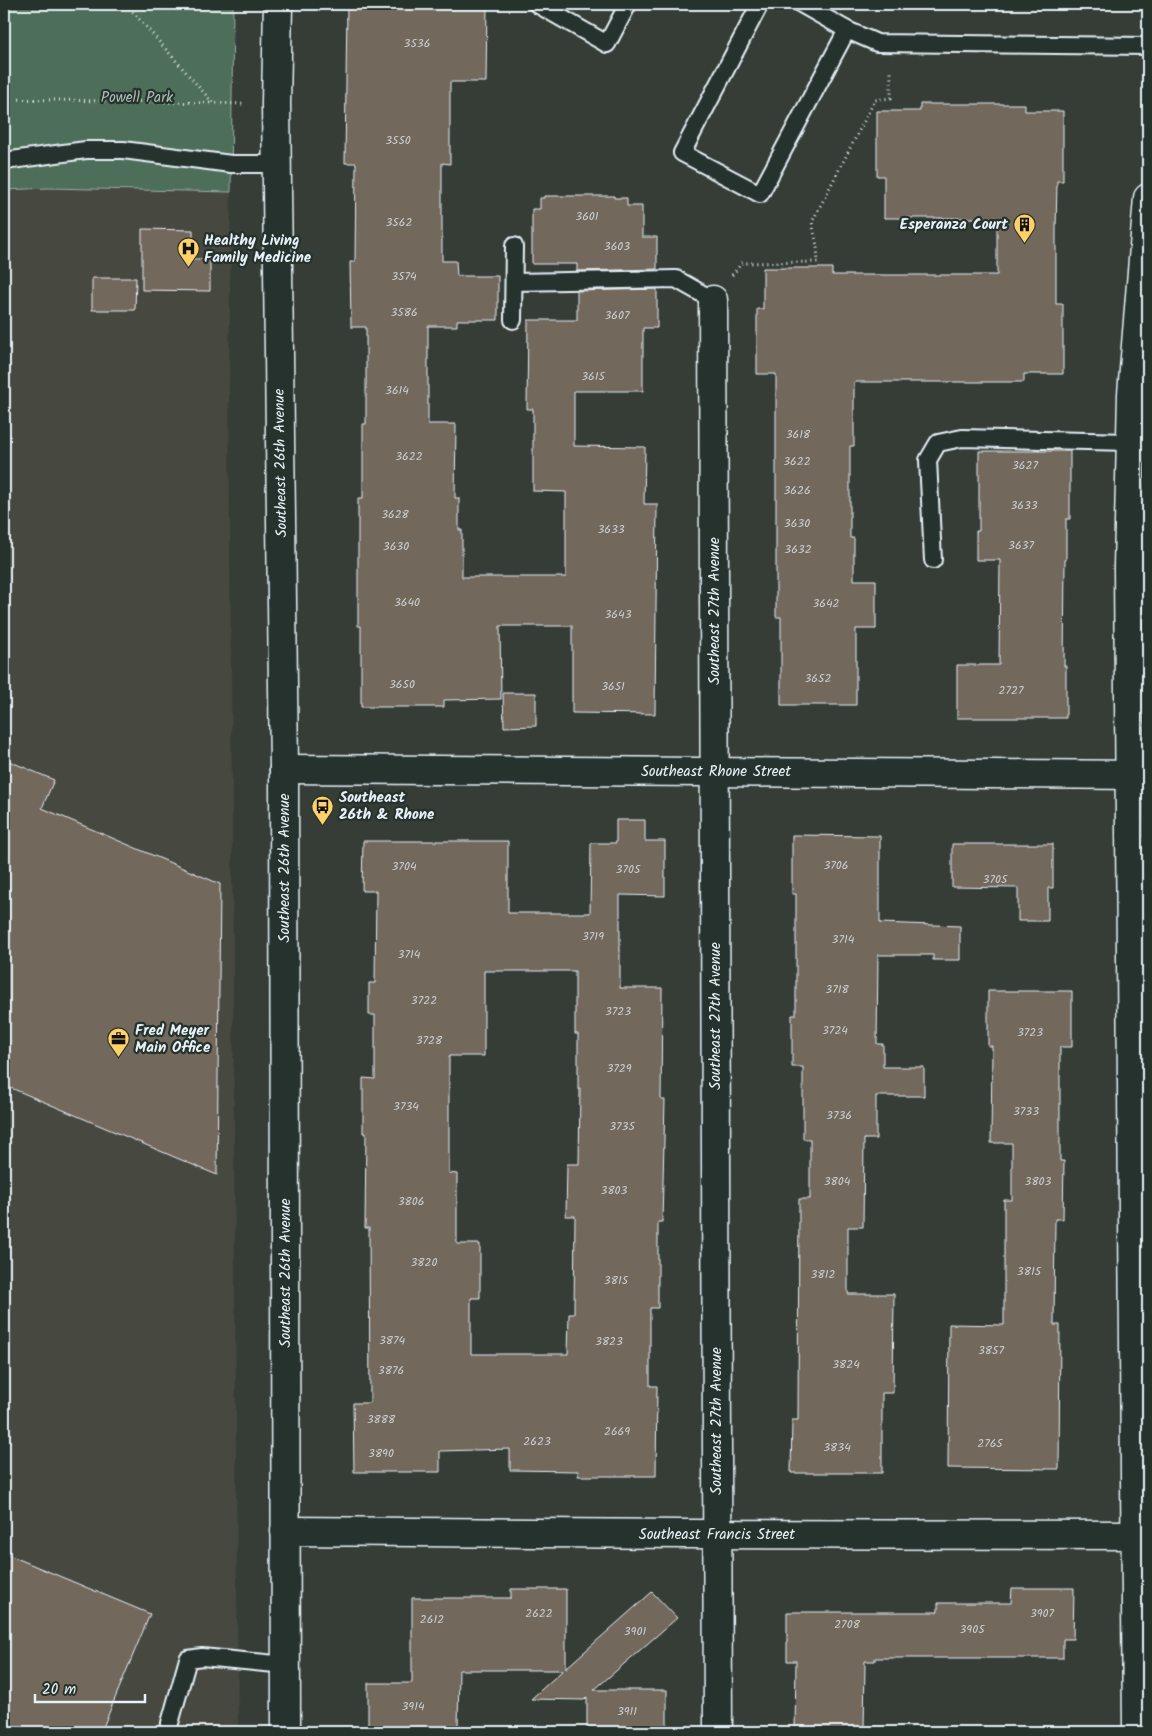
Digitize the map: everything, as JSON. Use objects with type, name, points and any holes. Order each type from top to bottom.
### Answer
[{"type":"street","name":"Southeast 26th Avenue","points":[[278,4],[276,164],[284,769],[286,1732]]},
{"type":"street","points":[[1136,1732],[1142,1535],[1139,775],[1128,567],[1132,394],[1148,198]]},
{"type":"street","name":"Southeast 27th Avenue","points":[[713,300],[718,1732]]},
{"type":"street","name":"Southeast Rhone Street","points":[[284,769],[1139,775]]},
{"type":"street","name":"Southeast Francis Street","points":[[285,1531],[1142,1535]]},
{"type":"lane","points":[[537,4],[607,44],[628,4]]},
{"type":"lane","points":[[760,4],[682,152],[760,194],[847,30]]},
{"type":"lane","points":[[800,4],[877,44],[1148,46]]},
{"type":"lane","points":[[4,161],[86,150],[132,151],[231,164],[276,164]]},
{"type":"lane","points":[[514,246],[514,320]]},
{"type":"lane","points":[[514,282],[676,279],[713,300]]},
{"type":"lane","points":[[933,560],[928,460],[938,443],[962,438],[1131,442]]},
{"type":"lane","points":[[169,1732],[188,1659],[202,1657],[286,1665]]},
{"type":"path","points":[[126,4],[213,103]]},
{"type":"path","points":[[713,300],[742,264],[818,262],[812,222],[875,100],[891,98],[891,45]]},
{"type":"path","points":[[4,99],[276,103]]},
{"type":"shaded area","name":"Fred Meyer Main Office","points":[[48,188],[231,192],[229,384],[238,1732],[4,1732],[4,190]]},
{"type":"green space","name":"Powell Park","points":[[4,4],[233,4],[231,192],[48,188],[4,190]]},
{"type":"building","points":[[347,4],[487,4],[486,82],[450,82],[450,164],[442,163],[442,261],[456,261],[457,276],[498,276],[498,320],[457,320],[457,326],[428,326],[428,424],[456,424],[455,498],[459,498],[459,530],[462,530],[462,577],[566,577],[566,492],[533,491],[533,409],[527,409],[528,320],[577,320],[577,291],[657,289],[657,328],[643,328],[643,391],[574,391],[574,446],[645,447],[644,504],[657,504],[655,714],[572,713],[572,626],[500,626],[501,699],[444,700],[444,707],[361,707],[361,626],[358,626],[358,498],[363,498],[363,424],[366,424],[366,327],[351,327],[350,262],[355,262],[356,163],[345,163]]},
{"type":"building","name":"Esperanza Court","points":[[920,104],[1025,104],[1025,111],[1063,111],[1063,181],[1057,181],[1056,304],[1063,304],[1063,374],[1024,374],[1024,382],[854,382],[854,446],[850,446],[850,538],[854,538],[854,580],[876,580],[876,629],[856,629],[856,705],[781,705],[781,617],[776,617],[776,374],[757,374],[757,309],[763,309],[763,268],[832,268],[832,275],[997,275],[997,218],[884,218],[884,176],[877,176],[877,111],[920,111]]},
{"type":"building","points":[[544,196],[614,196],[614,198],[627,198],[627,206],[642,206],[642,237],[657,237],[657,269],[577,271],[577,264],[532,264],[532,209],[540,209],[540,198],[544,198]]},
{"type":"building","points":[[142,229],[193,230],[193,259],[210,259],[210,291],[142,290]]},
{"type":"building","points":[[92,278],[136,278],[135,310],[92,310]]},
{"type":"building","points":[[979,451],[1070,451],[1070,519],[1066,519],[1065,560],[1064,666],[1066,666],[1066,718],[957,718],[957,665],[999,665],[1000,560],[976,560],[976,531],[979,531]]},
{"type":"building","points":[[503,693],[536,693],[536,726],[504,727]]},
{"type":"building","points":[[4,759],[54,780],[42,808],[220,884],[217,1175],[4,1085]]},
{"type":"building","points":[[616,820],[645,820],[645,841],[665,841],[665,896],[620,895],[620,988],[662,988],[661,1100],[665,1100],[662,1222],[658,1222],[658,1308],[650,1308],[650,1386],[657,1386],[656,1476],[578,1476],[578,1471],[510,1470],[510,1449],[440,1451],[440,1472],[354,1472],[353,1403],[370,1403],[369,1228],[365,1228],[366,1133],[363,1133],[363,1078],[375,1079],[375,1015],[369,1015],[369,983],[375,983],[376,891],[362,891],[363,841],[508,841],[508,913],[590,913],[591,843],[616,843]],"holes":[[[484,971],[575,971],[575,1034],[578,1034],[578,1089],[580,1089],[579,1164],[567,1164],[566,1216],[575,1216],[574,1314],[569,1314],[568,1354],[471,1354],[471,1298],[480,1298],[480,1244],[457,1244],[457,1174],[449,1173],[449,1056],[484,1056]]]},
{"type":"building","points":[[792,835],[880,836],[880,923],[960,926],[960,960],[933,960],[933,955],[878,955],[877,1044],[883,1044],[883,1067],[924,1067],[924,1096],[876,1096],[876,1139],[864,1139],[863,1227],[848,1227],[848,1294],[894,1294],[893,1393],[882,1393],[882,1473],[791,1473],[792,1420],[798,1420],[799,1199],[810,1199],[810,1139],[803,1139],[803,1067],[792,1067],[792,1015],[796,1015],[796,894],[792,894]]},
{"type":"building","points":[[952,844],[1053,844],[1053,888],[1048,888],[1048,921],[1018,921],[1018,888],[952,887]]},
{"type":"building","points":[[988,991],[1072,991],[1072,1047],[1060,1047],[1060,1161],[1064,1161],[1063,1219],[1055,1219],[1054,1325],[1060,1325],[1059,1469],[948,1468],[949,1324],[1004,1325],[1004,1200],[1012,1200],[1012,1143],[991,1143],[992,1046],[988,1046]]},
{"type":"building","points":[[4,1553],[150,1614],[101,1732],[4,1732]]},
{"type":"building","points":[[1012,1588],[1074,1588],[1073,1639],[1063,1639],[1063,1658],[875,1658],[875,1661],[865,1661],[864,1732],[795,1732],[796,1661],[787,1661],[787,1612],[938,1612],[938,1603],[1011,1603]]},
{"type":"building","points":[[511,1589],[566,1589],[566,1668],[652,1592],[677,1618],[594,1690],[667,1690],[667,1732],[587,1732],[587,1697],[584,1700],[531,1699],[563,1670],[459,1670],[458,1729],[368,1728],[368,1683],[412,1683],[412,1598],[511,1598]]},
{"type":"place","name":"Esperanza Court","points":[[1024,243]]},
{"type":"place","name":"Healthy Living Family Medicine","points":[[188,268]]},
{"type":"place","name":"Southeast 26th & Rhone","points":[[323,825]]},
{"type":"place","name":"Fred Meyer Main Office","points":[[119,1058]]}]
